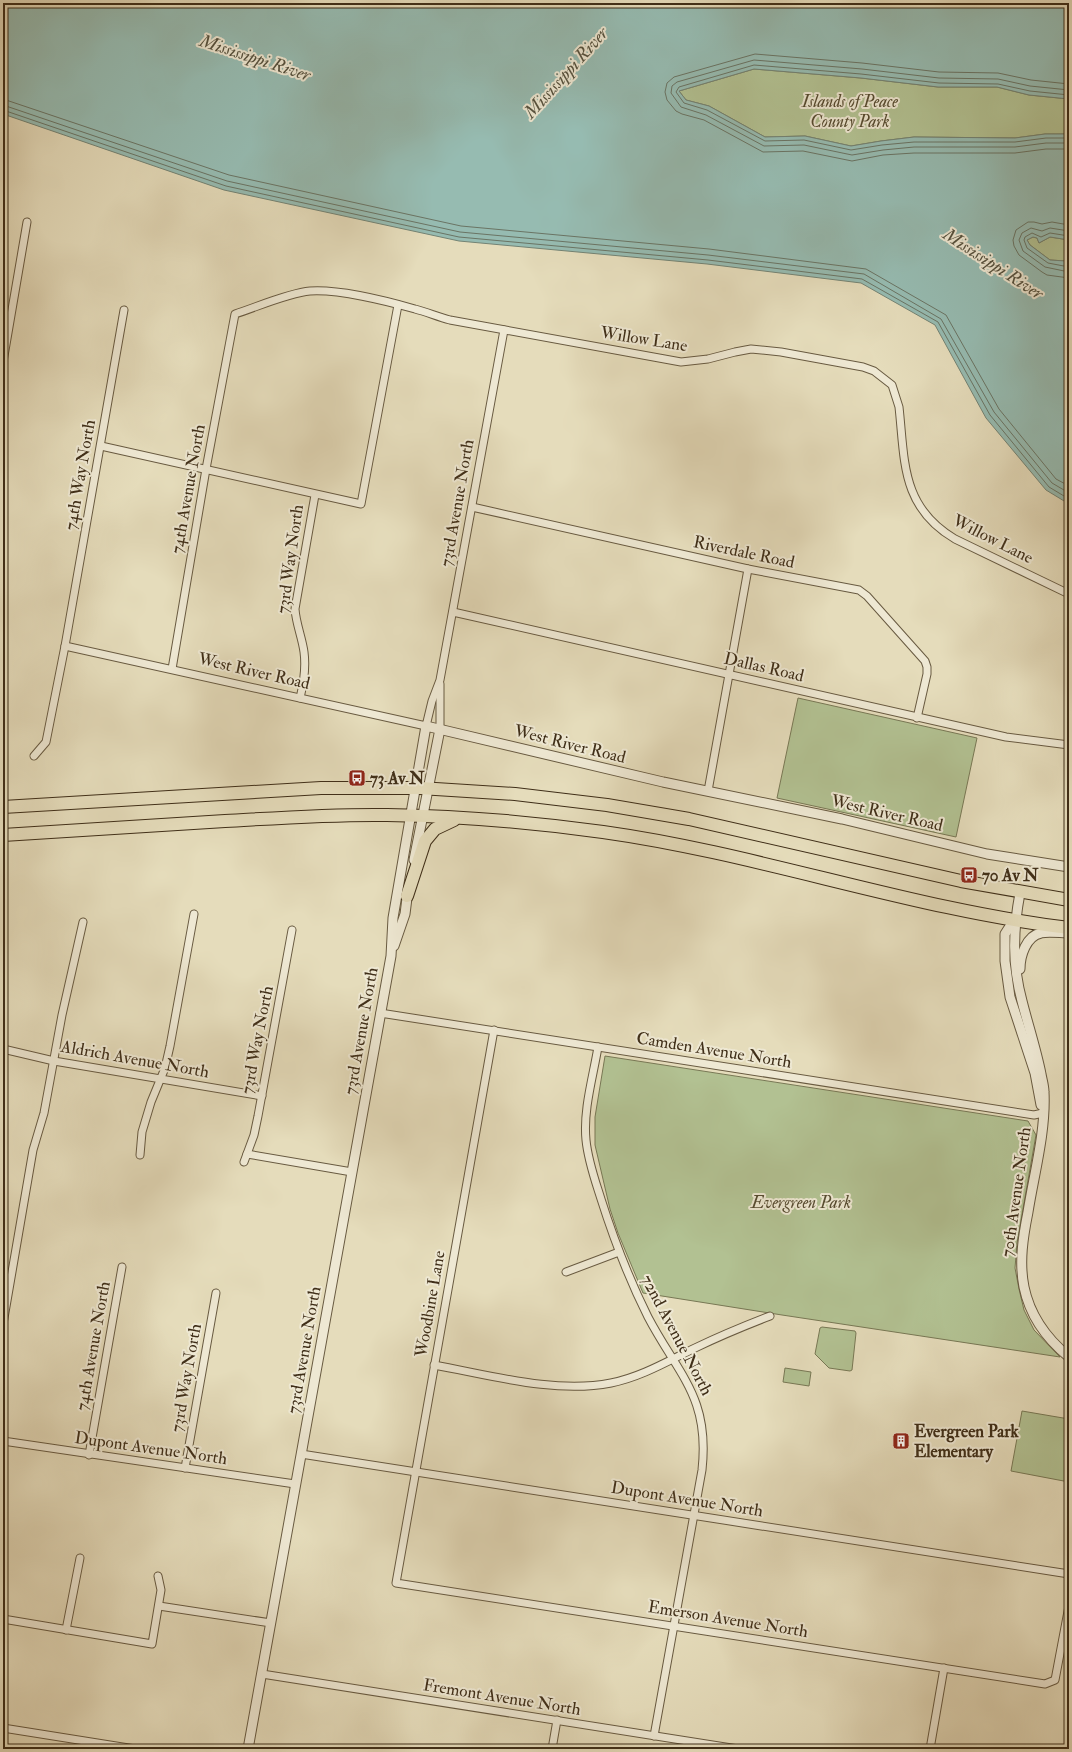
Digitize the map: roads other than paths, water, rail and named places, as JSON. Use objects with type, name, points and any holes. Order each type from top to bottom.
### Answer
[{"type":"highway","points":[[3,807],[321,788],[414,788],[515,794],[607,805],[727,827],[961,881],[1020,893],[1069,900]]},
{"type":"highway","points":[[3,835],[323,816],[422,816],[515,822],[599,832],[686,847],[957,909],[1014,920],[1069,928]]},
{"type":"highway","points":[[408,896],[419,857],[428,836],[439,826],[461,818]]},
{"type":"street","points":[[3,362],[27,222]]},
{"type":"street","name":"Willow Lane","points":[[235,314],[295,294],[309,291],[337,293],[398,305],[450,320],[680,362],[708,359],[751,349],[789,353],[874,370],[892,385],[900,406],[908,481],[913,495],[931,521],[942,531],[955,539],[1069,594]]},
{"type":"street","points":[[101,446],[314,495],[360,504],[398,305]]},
{"type":"street","name":"74th Way North","points":[[34,756],[46,742],[65,646],[124,310]]},
{"type":"street","name":"74th Avenue North","points":[[172,669],[206,470],[235,314]]},
{"type":"street","name":"73rd Avenue North","points":[[248,1749],[390,956],[393,918],[414,788],[432,701],[440,680],[504,330]]},
{"type":"street","name":"73rd Way North","points":[[300,698],[305,675],[305,662],[304,651],[296,622],[295,609],[314,495]]},
{"type":"street","name":"Riverdale Road","points":[[472,507],[748,569],[859,590],[867,596],[926,661],[927,674],[917,718]]},
{"type":"street","points":[[708,791],[748,569]]},
{"type":"street","name":"Dallas Road","points":[[453,612],[917,718],[1006,737],[1069,746]]},
{"type":"street","name":"West River Road","points":[[65,646],[440,729],[602,769],[867,824],[986,854],[1069,867]]},
{"type":"street","name":"73rd Avenue North","points":[[390,956],[402,925],[440,729],[440,680]]},
{"type":"street","name":"70th Avenue North","points":[[1020,893],[1014,920],[1015,969],[1040,1068],[1044,1091],[1041,1139],[1022,1245],[1021,1270],[1029,1304],[1036,1319],[1054,1344],[1069,1357]]},
{"type":"street","points":[[140,1155],[142,1132],[151,1102],[161,1078],[170,1046],[194,914]]},
{"type":"street","name":"70th Avenue North","points":[[1014,920],[1005,934],[1005,961],[1009,990],[1022,1038],[1035,1073],[1038,1095],[1043,1113]]},
{"type":"street","points":[[3,1324],[33,1150],[44,1112],[62,1015],[83,922]]},
{"type":"street","name":"73rd Way North","points":[[244,1162],[254,1135],[292,930]]},
{"type":"street","points":[[1022,1000],[1020,965],[1021,956],[1028,942],[1041,933],[1069,933]]},
{"type":"street","name":"Camden Avenue North","points":[[380,1013],[1034,1115],[1043,1113]]},
{"type":"street","name":"Woodbine Lane","points":[[396,1583],[494,1030]]},
{"type":"street","name":"72nd Avenue North","points":[[598,1047],[586,1121],[586,1140],[589,1159],[619,1252],[636,1293],[649,1319],[693,1394],[703,1431],[704,1451],[702,1470],[654,1736]]},
{"type":"street","name":"Aldrich Avenue North","points":[[3,1049],[54,1061],[262,1096]]},
{"type":"street","points":[[247,1154],[352,1172]]},
{"type":"street","points":[[566,1272],[619,1252]]},
{"type":"street","name":"74th Avenue North","points":[[89,1455],[122,1267]]},
{"type":"street","name":"73rd Way North","points":[[185,1468],[216,1293]]},
{"type":"street","points":[[434,1365],[541,1384],[588,1386],[612,1383],[635,1376],[731,1331],[770,1316]]},
{"type":"street","name":"Dupont Avenue North","points":[[3,1441],[89,1455],[295,1484]]},
{"type":"street","name":"Dupont Avenue North","points":[[301,1454],[1069,1574]]},
{"type":"street","points":[[66,1630],[80,1558]]},
{"type":"street","points":[[3,1619],[152,1644],[161,1590],[158,1576]]},
{"type":"street","name":"Emerson Avenue North","points":[[396,1583],[1045,1684],[1055,1680],[1069,1606]]},
{"type":"street","points":[[159,1606],[271,1623]]},
{"type":"street","points":[[930,1749],[944,1668]]},
{"type":"street","name":"Fremont Avenue North","points":[[262,1674],[738,1749]]},
{"type":"street","points":[[552,1749],[557,1720]]},
{"type":"street","points":[[3,1728],[135,1749]]},
{"type":"water","name":"Mississippi River","points":[[3,3],[1069,3],[1069,99],[1029,95],[997,87],[938,87],[861,78],[754,69],[679,91],[686,100],[709,106],[765,137],[805,136],[851,146],[914,137],[1015,138],[1045,134],[1069,134],[1069,240],[1050,237],[1039,243],[1037,238],[1033,237],[1027,240],[1030,245],[1050,260],[1066,261],[1069,265],[1069,504],[1046,490],[986,418],[935,325],[861,283],[707,264],[459,241],[224,190],[3,114]]},
{"type":"place","name":"73 Av N","points":[[357,778]]},
{"type":"place","name":"70 Av N","points":[[969,875]]},
{"type":"place","name":"Evergreen Park Elementary","points":[[901,1441]]},
{"type":"park label","name":"Islands of Peace County Park","points":[[850,111]]},
{"type":"park label","name":"Evergreen Park","points":[[801,1202]]}]
